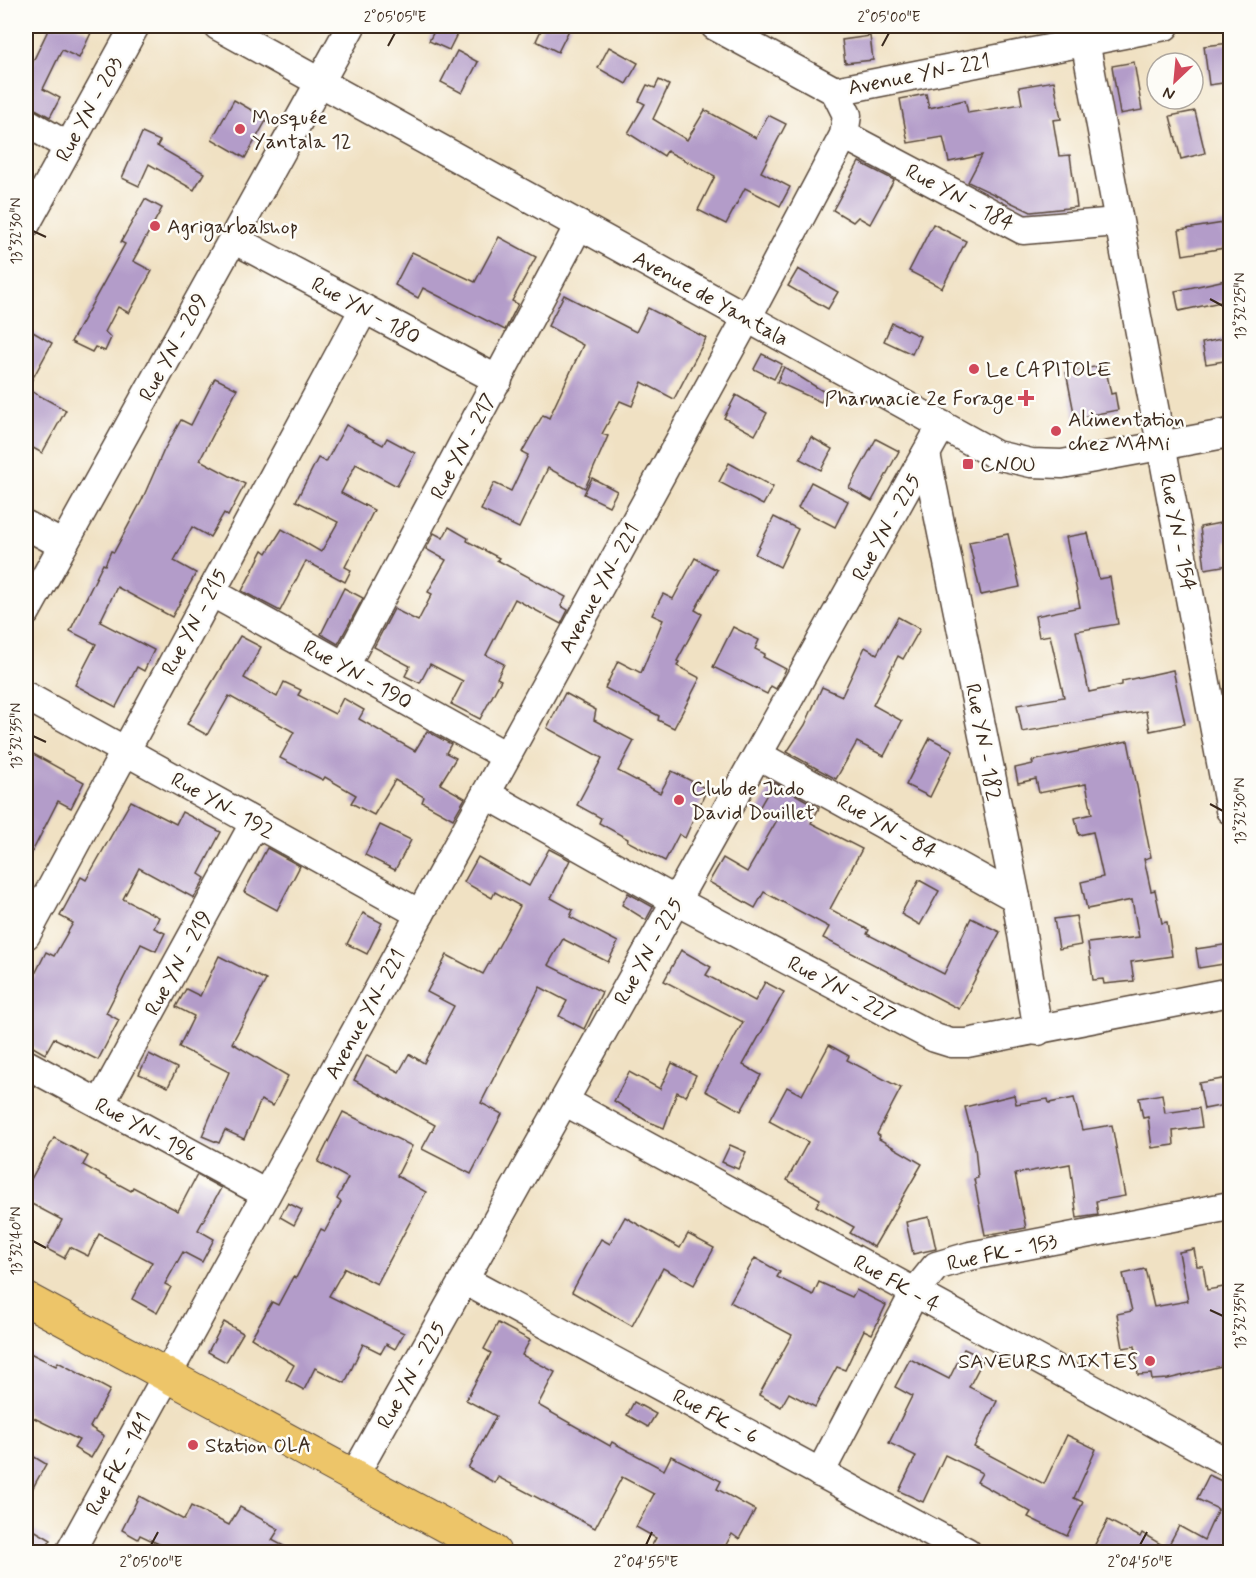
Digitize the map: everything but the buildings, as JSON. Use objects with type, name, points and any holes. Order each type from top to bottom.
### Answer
[{"type":"main road","points":[[26,1299],[494,1552]]},
{"type":"street","name":"Rue YN - 203","points":[[26,224],[135,26]]},
{"type":"street","name":"Avenue de Yantala","points":[[218,26],[996,455],[1031,464],[1084,461],[1230,433]]},
{"type":"street","name":"Rue YN - 209","points":[[26,612],[351,26]]},
{"type":"street","points":[[715,26],[835,90]]},
{"type":"street","name":"Avenue YN- 221","points":[[166,1375],[747,318],[844,135],[847,115],[835,90],[1165,26]]},
{"type":"street","name":"Rue YN - 154","points":[[1085,41],[1117,222],[1230,810]]},
{"type":"street","points":[[26,122],[69,147]]},
{"type":"street","name":"Rue YN - 184","points":[[844,135],[1023,230],[1117,222]]},
{"type":"street","name":"Rue YN - 217","points":[[345,666],[579,225]]},
{"type":"street","name":"Rue YN - 180","points":[[233,239],[498,380]]},
{"type":"street","name":"Rue YN - 215","points":[[26,935],[364,309]]},
{"type":"street","name":"Rue YN - 225","points":[[354,1476],[942,425]]},
{"type":"street","name":"Rue YN - 182","points":[[926,454],[1016,898],[1038,1031]]},
{"type":"street","points":[[26,525],[63,545]]},
{"type":"street","name":"Rue YN - 190","points":[[211,592],[506,756]]},
{"type":"street","name":"Rue YN- 192","points":[[26,696],[420,914]]},
{"type":"street","name":"Rue YN - 84","points":[[758,755],[1016,898]]},
{"type":"street","name":"Rue YN - 227","points":[[486,794],[676,901],[935,1038],[951,1043],[967,1043],[1038,1031],[1230,992]]},
{"type":"street","name":"Rue YN - 219","points":[[100,1104],[255,822]]},
{"type":"street","name":"Rue YN- 196","points":[[26,1064],[266,1194]]},
{"type":"street","name":"Rue FK - 4","points":[[564,1101],[1230,1464]]},
{"type":"street","name":"Rue FK - 153","points":[[820,1473],[915,1292],[931,1271],[950,1261],[1230,1206]]},
{"type":"street","name":"Rue FK - 6","points":[[464,1280],[967,1552]]},
{"type":"street","name":"Rue FK - 141","points":[[70,1552],[166,1375]]},
{"type":"place","name":"Mosquée Yantala 12","points":[[240,129]]},
{"type":"place","name":"Agrigarbalshop","points":[[155,226]]},
{"type":"place","name":"Le CAPITOLE","points":[[974,369]]},
{"type":"place","name":"Pharmacie 2e Forage","points":[[1026,398]]},
{"type":"place","name":"Alimentation chez MAMi","points":[[1056,431]]},
{"type":"place","name":"CNOU","points":[[968,464]]},
{"type":"place","name":"Club de Judo David Douillet","points":[[679,800]]},
{"type":"place","name":"SAVEURS MIXTES","points":[[1150,1361]]},
{"type":"place","name":"Station OLA","points":[[193,1445]]}]
